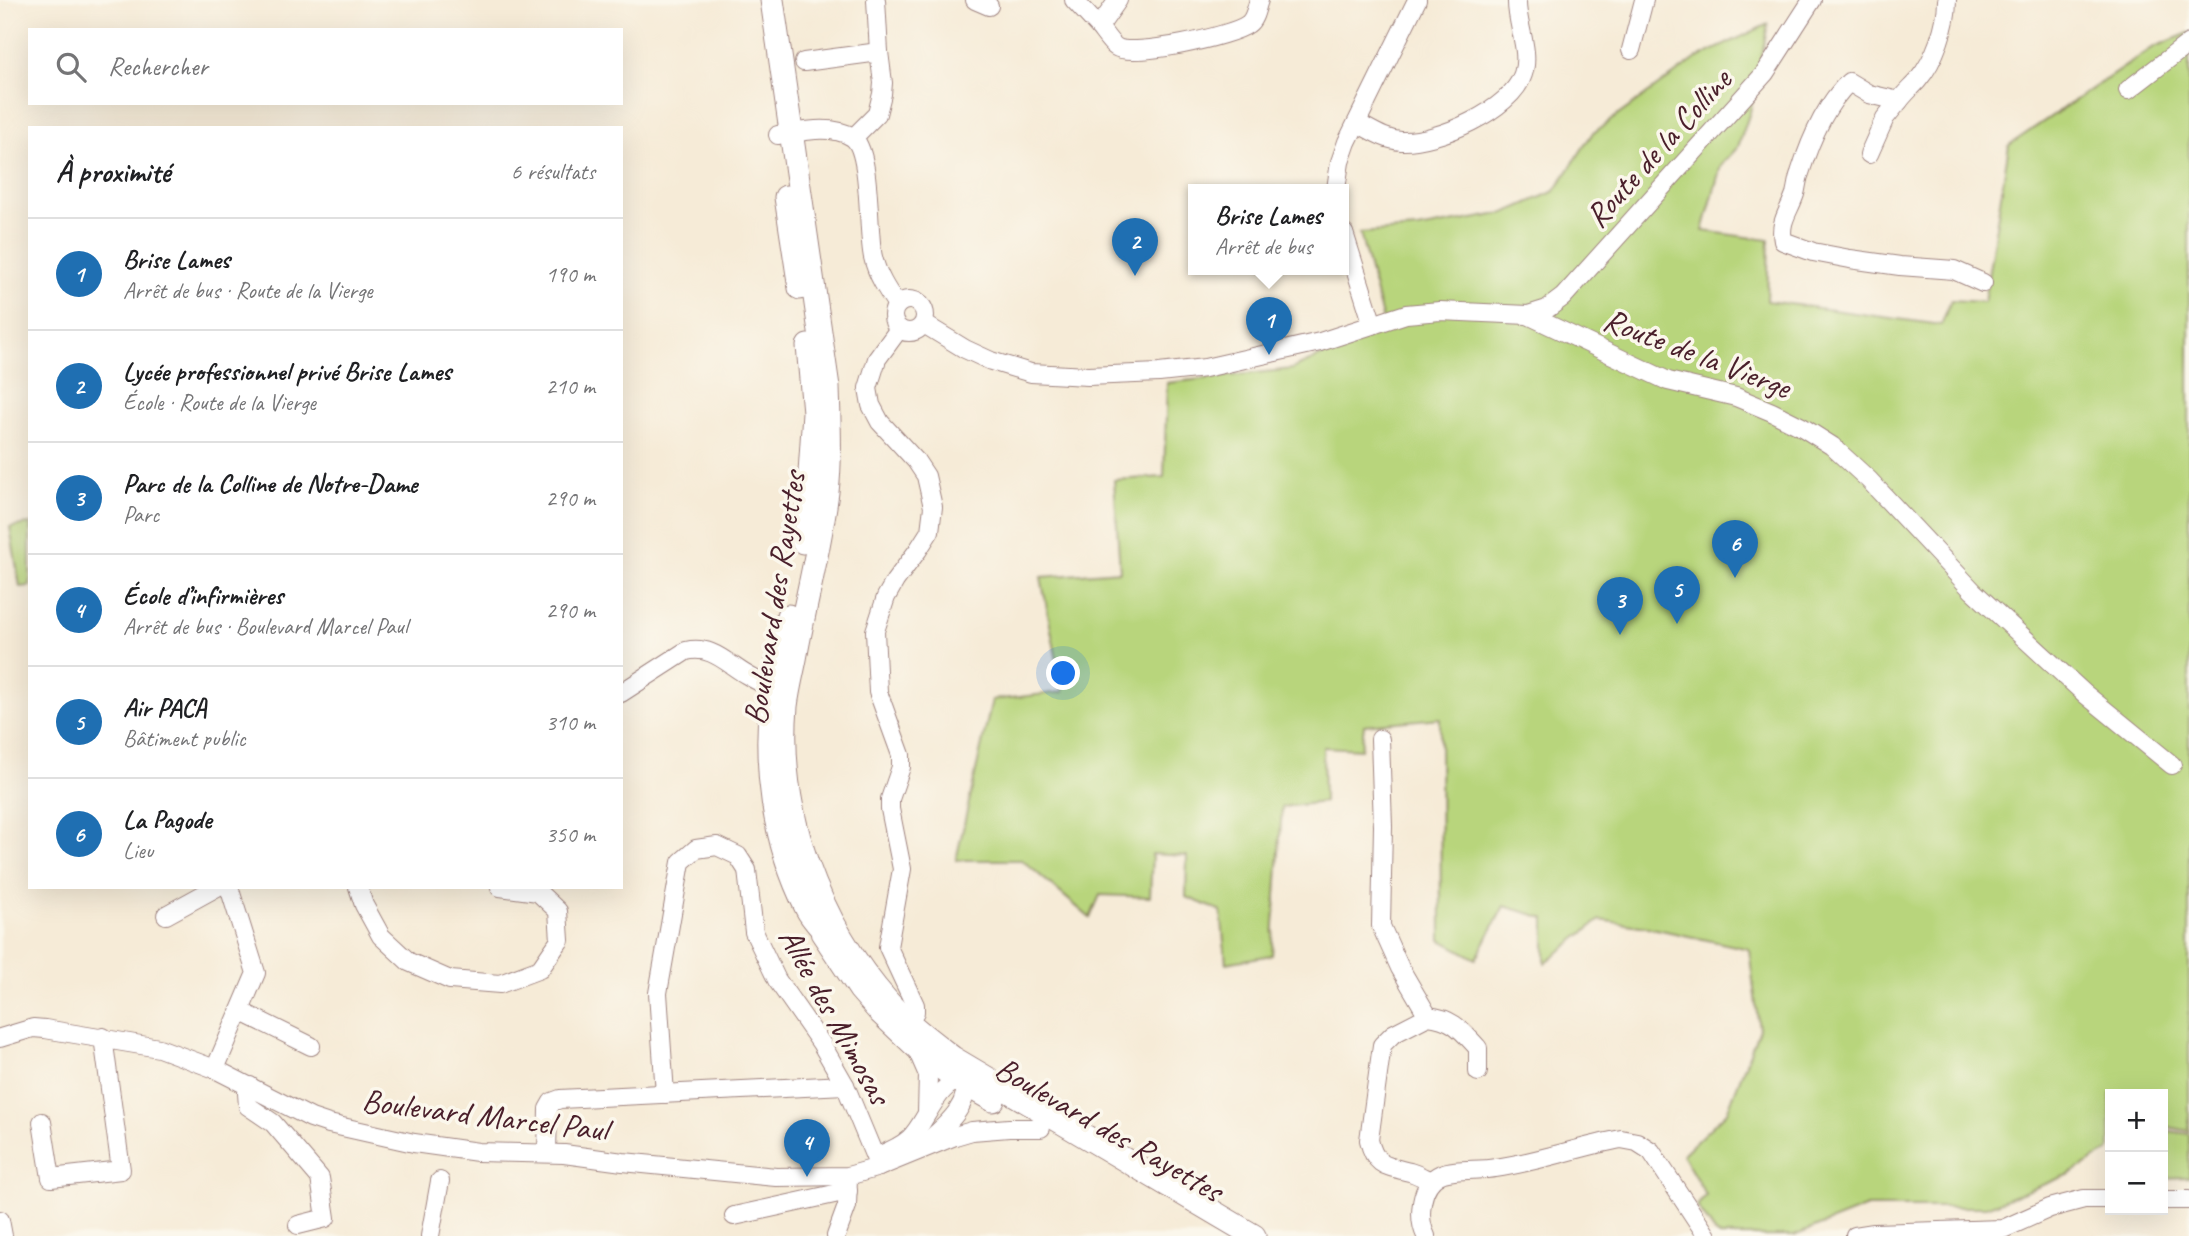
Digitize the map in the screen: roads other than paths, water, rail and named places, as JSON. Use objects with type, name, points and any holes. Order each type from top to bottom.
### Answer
[{"type":"main road","name":"Boulevard des Rayettes","points":[[757,0],[785,134]]},
{"type":"main road","name":"Boulevard des Rayettes","points":[[772,0],[814,412],[807,518],[768,759],[771,793],[784,852],[808,913],[824,930],[854,975],[880,1006],[941,1069],[963,1077],[1254,1236]]},
{"type":"main road","name":"Boulevard des Rayettes","points":[[780,690],[789,797],[820,898],[839,933],[883,994],[963,1077]]},
{"type":"main road","name":"Boulevard des Rayettes","points":[[1039,1118],[1227,1236]]},
{"type":"street","points":[[854,137],[877,114],[883,83],[876,0]]},
{"type":"street","points":[[1074,0],[1116,47],[1128,51],[1148,50],[1237,32],[1251,22],[1259,0]]},
{"type":"street","points":[[1099,27],[1118,0]]},
{"type":"street","points":[[1337,184],[1340,162],[1357,123],[1417,0]]},
{"type":"street","points":[[1357,123],[1390,139],[1412,141],[1441,134],[1492,110],[1520,83],[1524,72],[1525,57],[1516,14],[1517,0]]},
{"type":"street","points":[[1630,50],[1644,0]]},
{"type":"street","name":"Route de la Colline","points":[[1528,315],[1547,309],[1563,297],[1682,166],[1765,73],[1812,0]]},
{"type":"street","points":[[1869,154],[1885,118],[1920,78],[1934,52],[1944,23],[1947,0]]},
{"type":"street","points":[[2128,90],[2189,43]]},
{"type":"street","points":[[804,62],[879,52]]},
{"type":"street","points":[[1899,101],[1869,94],[1844,78],[1808,151],[1781,230],[1783,241],[1812,252],[1850,259],[1900,267],[1954,270],[1983,283]]},
{"type":"street","points":[[785,134],[821,130],[854,137],[864,162],[873,257],[883,284],[897,305]]},
{"type":"street","points":[[1349,249],[1373,325]]},
{"type":"street","points":[[906,300],[920,304],[926,316],[924,324],[912,332],[899,329],[893,320],[897,305],[906,300]]},
{"type":"street","name":"Route de la Vierge","points":[[924,324],[991,361],[1031,373],[1087,376],[1205,368],[1320,342],[1406,314],[1440,311],[1528,315],[1668,381],[1735,397],[1772,412],[1832,446],[1869,480],[1973,591],[2085,694],[2172,765]]},
{"type":"street","points":[[899,329],[877,359],[869,388],[871,405],[880,422],[916,461],[926,477],[933,507],[930,531],[886,597],[875,631],[878,692],[901,755],[901,767],[890,799],[890,809],[902,869],[888,947],[915,1005],[915,1012],[908,1021]]},
{"type":"street","points":[[623,692],[686,652],[696,649],[717,654],[745,674],[780,690]]},
{"type":"street","points":[[1380,739],[1383,826],[1381,926],[1400,968],[1428,1016]]},
{"type":"street","name":"Allée des Mimosas","points":[[665,1094],[658,993],[681,862],[696,849],[718,846],[738,856],[747,870],[754,932],[777,980],[821,1043],[845,1085],[877,1162]]},
{"type":"street","points":[[166,915],[212,889]]},
{"type":"street","points":[[215,1069],[256,973],[230,889]]},
{"type":"street","points":[[359,889],[381,936],[409,962],[450,980],[500,984],[540,969],[561,940],[558,911],[538,892],[515,889]]},
{"type":"street","points":[[808,913],[858,991],[918,1052],[928,1075],[926,1116]]},
{"type":"street","points":[[240,1011],[311,1046]]},
{"type":"street","points":[[1431,1181],[1382,1164],[1372,1154],[1369,1140],[1382,1045],[1393,1034],[1428,1016],[1445,1018],[1463,1031],[1478,1048],[1478,1072]]},
{"type":"street","name":"Boulevard Marcel Paul","points":[[0,1038],[33,1028],[159,1048],[215,1069],[311,1118],[414,1143],[478,1152],[547,1153],[776,1177],[849,1178],[907,1141],[918,1130],[946,1087],[963,1077]]},
{"type":"street","points":[[42,1122],[51,1178],[121,1170],[103,1037]]},
{"type":"street","name":"Boulevard Marcel Paul","points":[[918,1151],[962,1105],[963,1077]]},
{"type":"street","points":[[547,1153],[548,1109],[552,1102],[560,1099],[845,1085]]},
{"type":"street","points":[[250,1086],[247,1093],[248,1105],[274,1123],[320,1178],[326,1218],[298,1225]]},
{"type":"street","name":"Boulevard Marcel Paul","points":[[877,1162],[918,1151],[972,1131],[999,1128],[1039,1118]]},
{"type":"street","points":[[1426,1236],[1420,1214],[1425,1193],[1431,1181],[1442,1173],[1494,1168],[1621,1139],[1637,1142],[1651,1151],[1707,1236]]},
{"type":"street","points":[[734,1216],[849,1178],[847,1206],[836,1236]]},
{"type":"street","points":[[430,1236],[440,1181]]},
{"type":"street","points":[[1855,1236],[2003,1229],[2050,1208],[2084,1199],[2105,1199]]},
{"type":"street","points":[[2168,1200],[2189,1200]]},
{"type":"street","points":[[0,1220],[3,1236]]},
{"type":"place","name":"Lycée professionnel privé Brise Lames","points":[[1135,276]]},
{"type":"place","name":"Brise Lames","points":[[1269,355]]},
{"type":"place","name":"La Pagode","points":[[1735,578]]},
{"type":"place","name":"Air PACA","points":[[1677,624]]},
{"type":"place","name":"Parc de la Colline de Notre-Dame","points":[[1620,635]]},
{"type":"place","name":"École d’infirmières","points":[[807,1177]]}]
